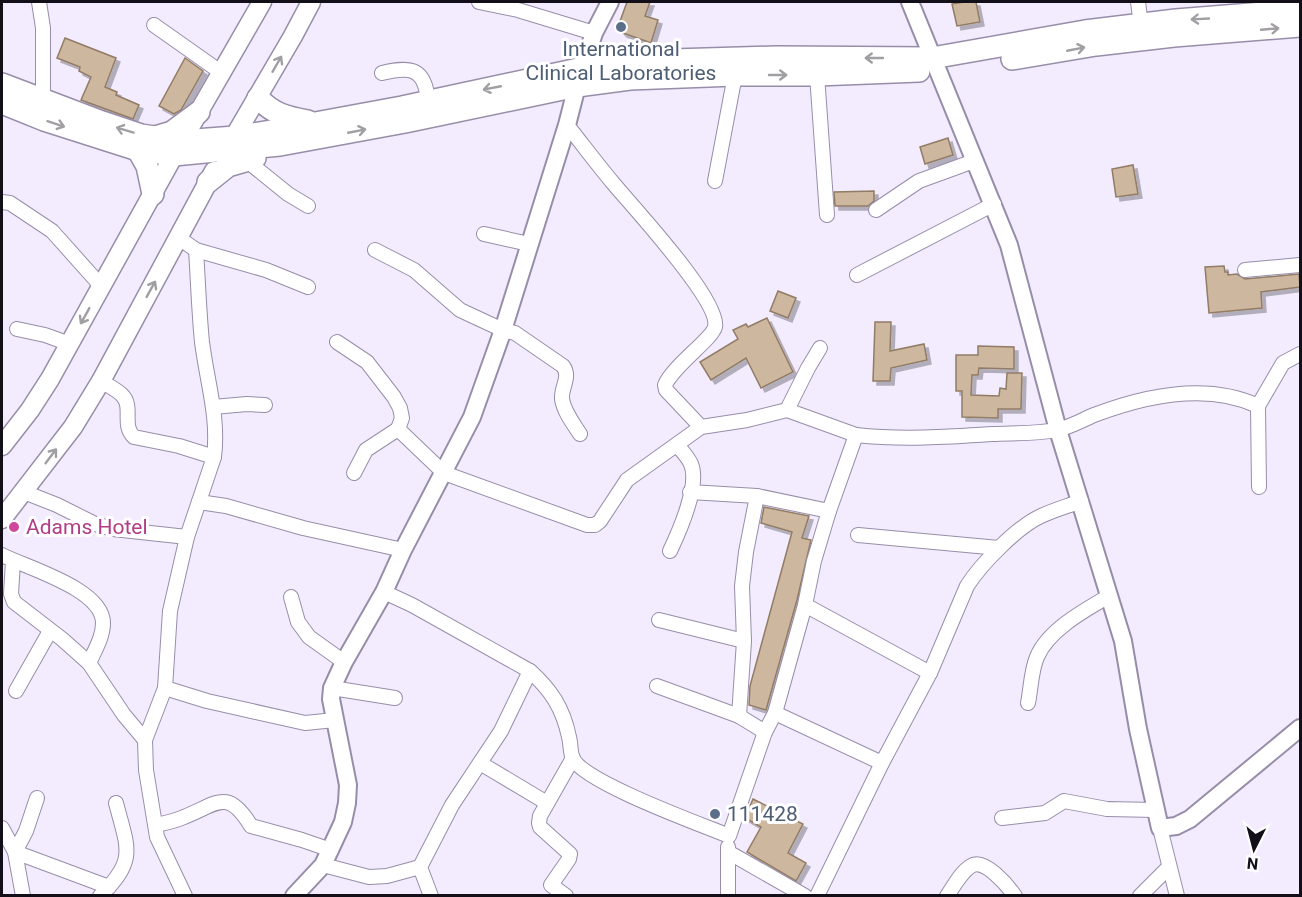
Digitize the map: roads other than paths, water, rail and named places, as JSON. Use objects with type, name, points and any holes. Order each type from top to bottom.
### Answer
[{"type":"main road","points":[[2,446],[30,410],[70,344],[262,2]]},
{"type":"main road","points":[[2,519],[73,427],[208,182],[311,2]]},
{"type":"main road","points":[[2,103],[44,120],[146,144],[178,148],[230,144],[313,130],[580,77],[639,61],[735,58],[935,64],[1084,31],[1176,20],[1229,9],[1299,12]]},
{"type":"main road","points":[[208,182],[228,166],[295,149],[313,130],[428,101],[580,77],[630,79],[817,75],[1057,53],[1096,45],[1174,36],[1299,12]]},
{"type":"main road","points":[[2,84],[102,122],[146,144]]},
{"type":"main road","points":[[258,98],[269,109],[313,130]]},
{"type":"main road","points":[[146,144],[172,132],[199,112]]},
{"type":"main road","points":[[146,144],[147,166],[153,194]]},
{"type":"street","points":[[39,2],[43,28],[43,100]]},
{"type":"street","points":[[479,2],[518,10],[594,33]]},
{"type":"street","points":[[294,896],[327,858],[343,822],[347,803],[348,785],[331,699],[332,688],[344,662],[384,592],[403,550],[472,417],[503,330],[594,33],[610,2]]},
{"type":"street","points":[[910,2],[1009,245],[1058,430],[1123,641],[1138,729],[1177,896]]},
{"type":"street","points":[[1138,2],[1141,25]]},
{"type":"street","points":[[154,25],[222,73]]},
{"type":"street","points":[[382,74],[406,69],[415,71],[423,77],[427,84],[428,101]]},
{"type":"street","points":[[715,181],[735,75]]},
{"type":"street","points":[[817,75],[827,215]]},
{"type":"street","points":[[567,125],[614,184],[661,237],[703,296],[714,317],[716,326],[712,333],[686,357],[665,385],[666,390],[701,426]]},
{"type":"street","points":[[246,160],[288,194],[308,206]]},
{"type":"street","points":[[876,210],[919,181],[974,161]]},
{"type":"street","points":[[2,202],[10,203],[52,231],[102,286]]},
{"type":"street","points":[[857,275],[994,204]]},
{"type":"street","points":[[484,234],[530,244]]},
{"type":"street","points":[[179,238],[196,250],[266,270],[308,287]]},
{"type":"street","points":[[185,896],[157,837],[146,770],[145,740],[165,688],[170,611],[187,537],[214,457],[217,436],[202,341],[196,250]]},
{"type":"street","points":[[375,250],[414,270],[460,310],[528,340],[563,366],[566,376],[562,401],[580,434]]},
{"type":"street","points":[[1245,270],[1300,265]]},
{"type":"street","points":[[17,329],[45,335],[70,344]]},
{"type":"street","points":[[337,342],[368,362],[394,397],[402,418],[398,429],[366,450],[354,473]]},
{"type":"street","points":[[787,410],[820,348]]},
{"type":"street","points":[[1259,487],[1258,406],[1283,363],[1300,354]]},
{"type":"street","points":[[100,381],[121,394],[127,401],[129,432],[134,437],[179,446],[214,457]]},
{"type":"street","points":[[398,429],[444,473],[587,525],[595,525],[627,480],[701,426],[747,420],[787,410],[856,435],[890,439],[1058,430],[1094,415],[1145,400],[1182,394],[1232,396],[1258,406]]},
{"type":"street","points":[[213,407],[265,405]]},
{"type":"street","points":[[728,896],[729,836],[765,732],[775,713],[805,605],[814,561],[856,435]]},
{"type":"street","points":[[670,551],[681,528],[693,482],[691,462],[677,445]]},
{"type":"street","points":[[24,492],[95,524],[113,529],[187,537]]},
{"type":"street","points":[[690,492],[757,496],[829,511]]},
{"type":"street","points":[[739,717],[744,641],[742,586],[757,496]]},
{"type":"street","points":[[817,896],[882,763],[930,673],[966,586],[974,574],[999,548],[1040,516],[1081,501]]},
{"type":"street","points":[[199,502],[226,506],[303,528],[403,550]]},
{"type":"street","points":[[858,536],[999,548]]},
{"type":"street","points":[[89,663],[103,632],[101,611],[95,603],[72,586],[7,558],[14,603],[62,639],[89,663],[124,715],[145,740]]},
{"type":"street","points":[[384,592],[412,605],[530,671],[546,686],[558,705],[566,723],[573,758],[591,776],[636,798],[729,836]]},
{"type":"street","points":[[291,597],[298,622],[309,637],[344,662]]},
{"type":"street","points":[[1028,703],[1034,665],[1044,645],[1082,611],[1109,597]]},
{"type":"street","points":[[805,605],[930,673]]},
{"type":"street","points":[[659,620],[744,641]]},
{"type":"street","points":[[16,691],[50,631]]},
{"type":"street","points":[[156,825],[184,817],[215,802],[224,802],[240,810],[251,826],[302,840],[327,858],[369,877],[387,876],[420,867],[452,805],[501,731],[530,671]]},
{"type":"street","points":[[657,686],[739,717],[765,732]]},
{"type":"street","points":[[165,688],[207,701],[295,721],[315,723],[335,720]]},
{"type":"street","points":[[332,688],[395,698]]},
{"type":"street","points":[[775,713],[882,763]]},
{"type":"street","points":[[1160,828],[1190,819],[1300,728]]},
{"type":"street","points":[[566,896],[551,885],[570,854],[538,823],[573,758]]},
{"type":"street","points":[[480,763],[547,803]]},
{"type":"street","points":[[15,852],[26,831],[37,798]]},
{"type":"street","points":[[1002,818],[1045,813],[1064,801],[1107,809],[1156,810]]},
{"type":"street","points":[[15,852],[104,891],[120,874],[127,854],[116,803]]},
{"type":"street","points":[[2,828],[15,852],[23,896]]},
{"type":"street","points":[[728,852],[805,896]]},
{"type":"street","points":[[947,896],[968,867],[974,864],[981,864],[990,870],[1009,887],[1015,896]]},
{"type":"street","points":[[420,867],[431,896]]},
{"type":"street","points":[[1140,896],[1169,867]]},
{"type":"place","name":"International Clinical Laboratories","points":[[621,27]]},
{"type":"place","name":"Adams Hotel","points":[[14,527]]},
{"type":"place","name":"111428","points":[[715,814]]}]
